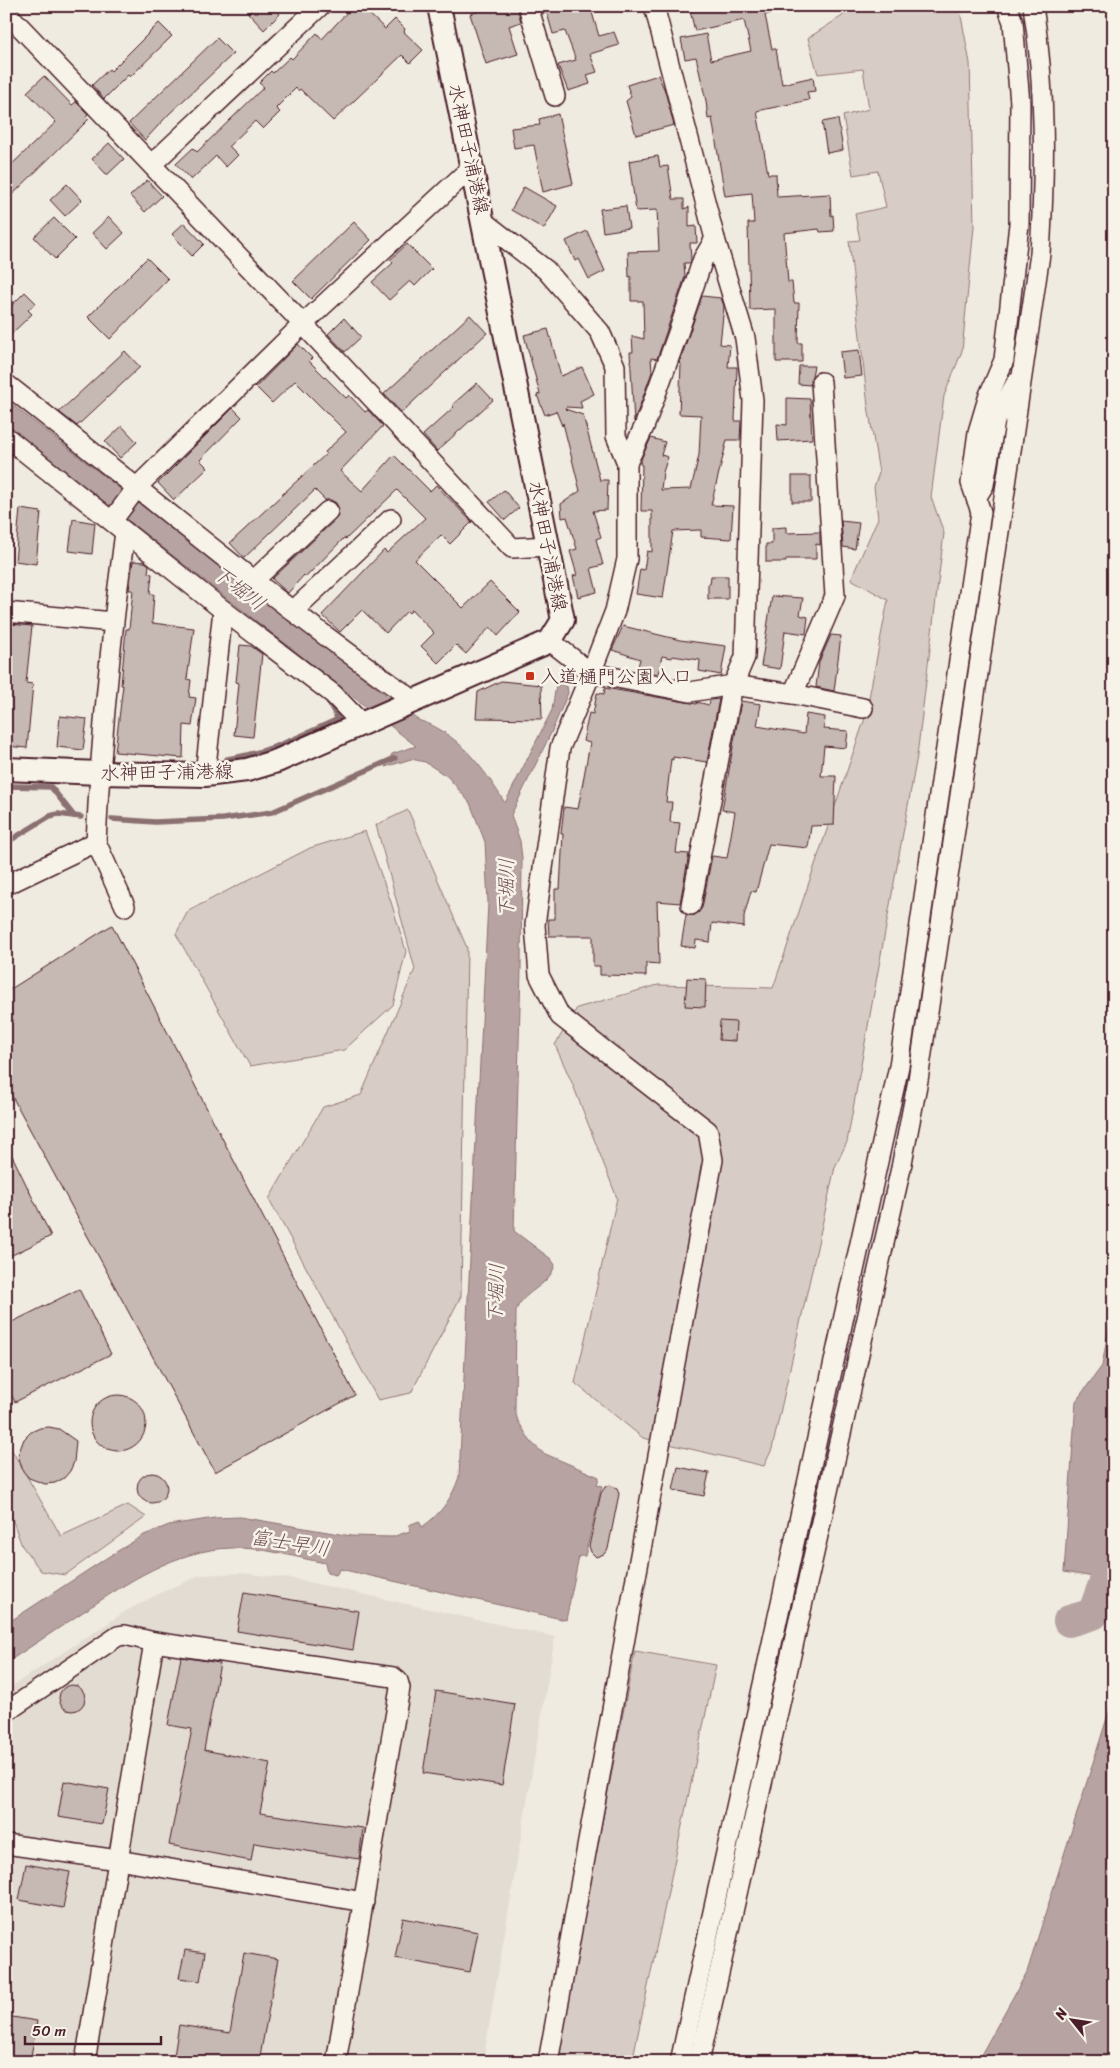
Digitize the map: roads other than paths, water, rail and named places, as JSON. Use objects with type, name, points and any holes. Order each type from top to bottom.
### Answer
[{"type":"main road","name":"水神田子浦港線","points":[[6,769],[205,775],[247,770],[277,761],[550,641],[563,620],[439,6]]},
{"type":"street","points":[[152,164],[320,6]]},
{"type":"street","points":[[528,6],[555,96]]},
{"type":"street","points":[[654,6],[715,239],[745,338],[753,400],[745,657],[733,685],[691,905]]},
{"type":"street","points":[[680,2062],[899,1066],[981,512],[971,483],[978,432],[989,395],[1004,360],[1019,224],[1020,103],[1013,22],[1007,6]]},
{"type":"street","points":[[699,2062],[898,1178],[918,1080],[1040,254],[1044,192],[1043,127],[1037,31],[1033,6]]},
{"type":"street","points":[[7,15],[152,164],[512,548],[548,546]]},
{"type":"street","points":[[125,906],[96,842],[113,622],[118,526],[138,486],[303,324],[472,166]]},
{"type":"street","points":[[484,222],[546,270],[600,332],[615,366],[616,436],[627,463],[627,559],[615,611],[560,748],[536,925],[539,975],[560,1016],[708,1131],[714,1160],[672,1378],[548,2062]]},
{"type":"street","points":[[627,463],[644,427],[703,258],[715,239]]},
{"type":"street","points":[[976,498],[984,485],[995,421],[1022,373]]},
{"type":"street","points":[[793,694],[836,596],[821,382]]},
{"type":"street","points":[[6,384],[138,486],[411,703]]},
{"type":"street","points":[[6,437],[223,610],[368,721]]},
{"type":"street","points":[[254,580],[328,511]]},
{"type":"street","points":[[293,611],[391,519]]},
{"type":"street","points":[[205,775],[223,610]]},
{"type":"street","points":[[6,612],[113,622]]},
{"type":"street","points":[[550,641],[591,673],[690,692],[733,685],[793,694],[862,708]]},
{"type":"street","points":[[6,885],[96,842]]},
{"type":"street","points":[[6,1712],[118,1636],[125,1635],[154,1642],[393,1677],[398,1681],[400,1688],[336,2062]]},
{"type":"street","points":[[85,2062],[154,1642]]},
{"type":"street","points":[[6,1844],[118,1860],[364,1902]]},
{"type":"water","name":"下堀川","points":[[6,400],[418,720],[432,725],[457,742],[479,765],[505,803],[552,710],[556,685],[562,684],[567,686],[568,693],[551,733],[511,815],[520,841],[522,858],[514,1231],[551,1259],[555,1265],[548,1278],[520,1303],[516,1310],[515,1411],[518,1421],[531,1442],[543,1453],[599,1477],[597,1485],[602,1486],[585,1556],[579,1556],[566,1620],[340,1569],[336,1575],[327,1573],[325,1563],[290,1555],[255,1549],[231,1548],[210,1550],[171,1561],[135,1579],[6,1663],[6,1624],[144,1535],[169,1525],[215,1518],[240,1517],[351,1536],[392,1537],[410,1531],[409,1525],[419,1521],[422,1527],[435,1517],[449,1499],[459,1477],[488,903],[485,842],[470,803],[448,777],[425,762],[411,759],[385,767],[392,754],[416,746],[6,425]]},
{"type":"water","points":[[1114,1299],[1114,1576],[1106,1579],[1064,1572],[1076,1401],[1102,1366]]},
{"type":"water","points":[[1114,1696],[1114,2062],[977,2062],[1027,1972]]},
{"type":"waterway","points":[[227,759],[270,748],[338,719],[328,701]]},
{"type":"waterway","points":[[112,819],[155,822],[223,819],[272,812],[395,758]]},
{"type":"waterway","points":[[6,786],[51,787],[74,816]]},
{"type":"waterway","points":[[6,843],[50,816],[58,814],[81,817]]},
{"type":"waterway","name":"富士早川","points":[[1069,1621],[1093,1614],[1106,1579]]},
{"type":"place","name":"入道樋門公園入口","points":[[530,676]]}]
